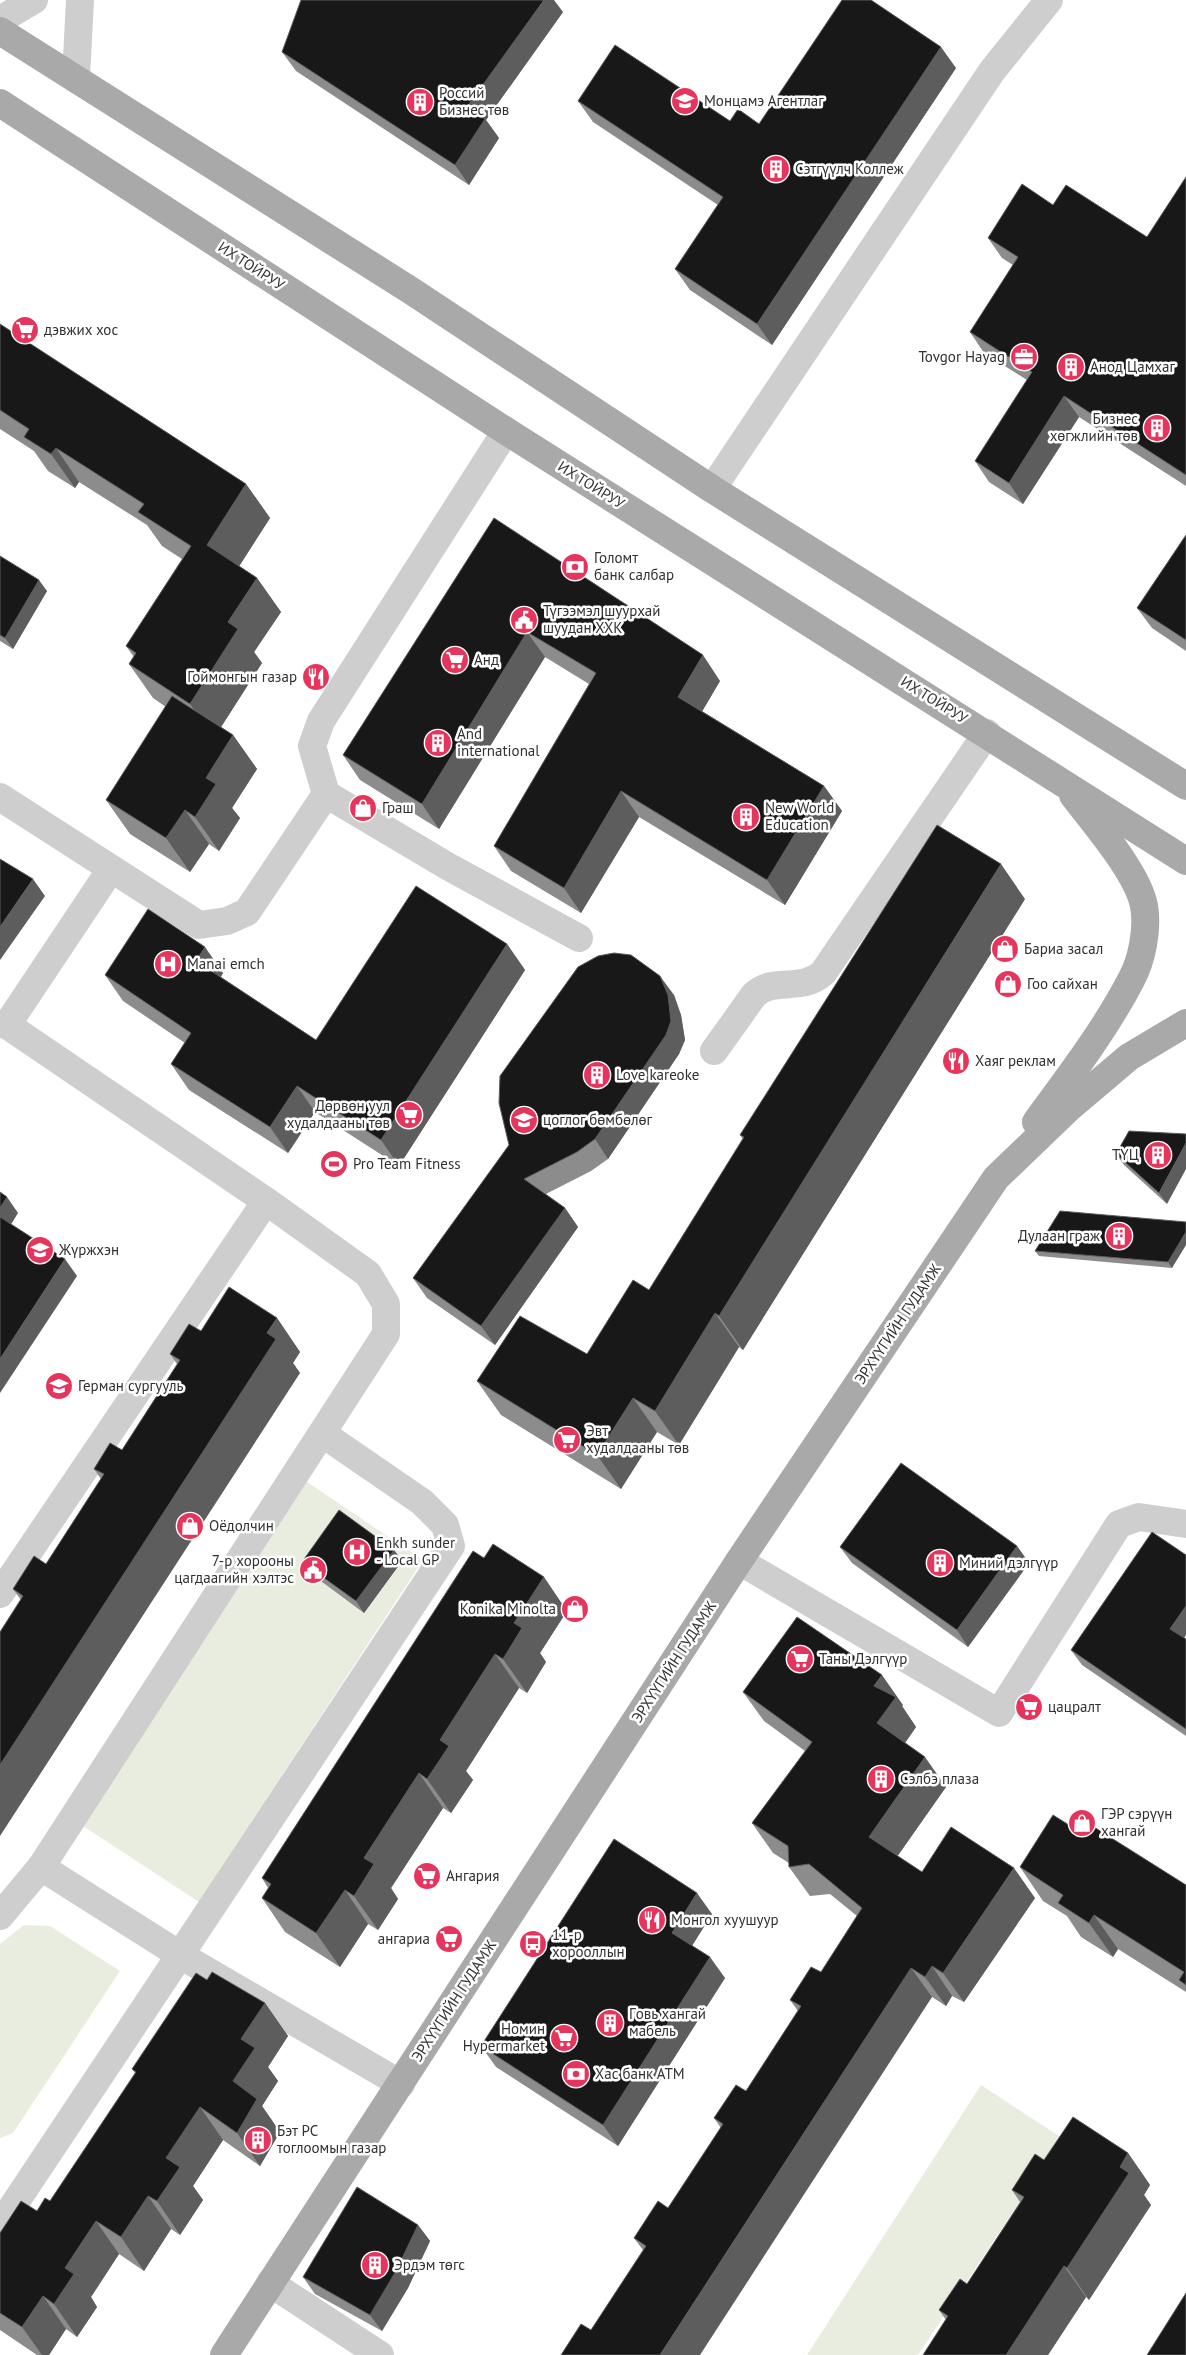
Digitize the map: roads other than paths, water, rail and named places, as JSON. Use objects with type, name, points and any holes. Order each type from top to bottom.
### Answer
[{"type":"main road","points":[[0,31],[76,77],[410,290],[712,489],[1186,786]]},
{"type":"main road","name":"ИХ ТОЙРУУ","points":[[0,104],[506,431],[987,733],[1186,861]]},
{"type":"main road","points":[[996,1178],[1085,1053],[1132,979],[1144,938],[1144,906],[1126,866],[1062,781]]},
{"type":"main road","name":"ЭРХҮҮГИЙН ГУДАМЖ","points":[[224,2355],[739,1561],[996,1178],[1070,1107],[1129,1057],[1186,1023]]},
{"type":"street","points":[[0,20],[34,0]]},
{"type":"street","points":[[76,77],[80,0]]},
{"type":"street","points":[[712,489],[992,71],[1049,0]]},
{"type":"street","points":[[506,431],[321,721],[312,746],[326,794],[449,867],[579,938]]},
{"type":"street","points":[[714,1051],[754,995],[761,989],[813,981],[823,972],[987,733]]},
{"type":"street","points":[[0,797],[199,925],[227,921],[247,912],[326,794]]},
{"type":"street","points":[[0,1916],[41,1867],[386,1334],[386,1304],[368,1274],[266,1201],[3,1024],[110,869]]},
{"type":"street","points":[[0,1594],[266,1201]]},
{"type":"street","points":[[0,2222],[8,2215],[451,1546],[445,1525],[422,1502],[323,1434]]},
{"type":"street","points":[[739,1561],[999,1713],[1119,1524],[1139,1518],[1186,1524]]},
{"type":"street","points":[[41,1867],[180,1955],[401,2084]]},
{"type":"street","points":[[270,2283],[380,2355]]},
{"type":"place","name":"Монцамэ Агентлаг","points":[[685,101]]},
{"type":"place","name":"Россий Бизнес төв","points":[[420,102]]},
{"type":"place","name":"Сэтгүүлч Коллеж","points":[[776,169]]},
{"type":"place","name":"дэвжих хос","points":[[25,330]]},
{"type":"place","name":"Tovgor Hayag","points":[[1024,357]]},
{"type":"place","name":"Анод Цамхаг","points":[[1071,367]]},
{"type":"place","name":"Бизнес хөгжлийн төв","points":[[1157,428]]},
{"type":"place","name":"Голомт банк салбар","points":[[575,567]]},
{"type":"place","name":"Түгээмэл шуурхай шуудан ХХК","points":[[524,620]]},
{"type":"place","name":"Анд","points":[[455,660]]},
{"type":"place","name":"Гоймонгын газар","points":[[316,677]]},
{"type":"place","name":"And international","points":[[438,743]]},
{"type":"place","name":"Граш","points":[[363,808]]},
{"type":"place","name":"New World Education","points":[[746,817]]},
{"type":"place","name":"Бариа засал","points":[[1005,949]]},
{"type":"place","name":"Manai emch","points":[[168,964]]},
{"type":"place","name":"Гоо сайхан","points":[[1008,984]]},
{"type":"place","name":"Хаяг реклам","points":[[956,1061]]},
{"type":"place","name":"Love kareoke","points":[[597,1075]]},
{"type":"place","name":"Дөрвөн уул худалдааны төв","points":[[409,1115]]},
{"type":"place","name":"цоглог бөмбөлөг","points":[[524,1120]]},
{"type":"place","name":"ТҮЦ","points":[[1158,1155]]},
{"type":"place","name":"Pro Team Fitness","points":[[334,1164]]},
{"type":"place","name":"Дулаан граж","points":[[1119,1236]]},
{"type":"place","name":"Жүржхэн","points":[[40,1250]]},
{"type":"place","name":"Герман сургууль","points":[[59,1386]]},
{"type":"place","name":"Эвт худалдааны төв","points":[[567,1440]]},
{"type":"place","name":"Oёдолчин","points":[[190,1526]]},
{"type":"place","name":"Enkh sunder - Local GP","points":[[357,1552]]},
{"type":"place","name":"Миний дэлгүүр","points":[[940,1563]]},
{"type":"place","name":"7-р хорооны цагдаагийн хэлтэс","points":[[313,1570]]},
{"type":"place","name":"Konika Minolta","points":[[575,1609]]},
{"type":"place","name":"Таны Дэлгүүр","points":[[800,1659]]},
{"type":"place","name":"цацралт","points":[[1029,1707]]},
{"type":"place","name":"Сэлбэ плаза","points":[[881,1779]]},
{"type":"place","name":"ГЭР сэрүүн хангай","points":[[1082,1823]]},
{"type":"place","name":"Ангария","points":[[427,1876]]},
{"type":"place","name":"Монгол хуушуур","points":[[652,1920]]},
{"type":"place","name":"ангариа","points":[[449,1939]]},
{"type":"place","name":"11-р хорооллын","points":[[533,1944]]},
{"type":"place","name":"Гoвь хангай мабель","points":[[610,2023]]},
{"type":"place","name":"Номин Hypermarket","points":[[564,2038]]},
{"type":"place","name":"Хас банк АТМ","points":[[576,2074]]},
{"type":"place","name":"Бэт PC тоглоомын газар","points":[[258,2140]]},
{"type":"place","name":"Эрдэм төгс","points":[[375,2265]]}]
